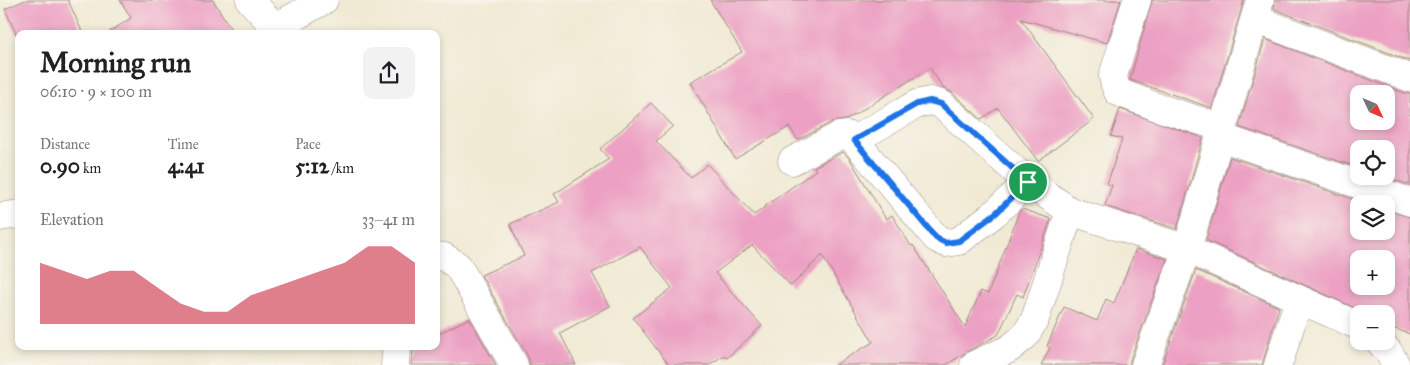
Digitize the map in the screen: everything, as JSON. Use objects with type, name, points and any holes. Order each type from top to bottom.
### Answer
[{"type":"street","points":[[250,0],[277,30]]},
{"type":"street","points":[[279,30],[324,0]]},
{"type":"street","points":[[1137,0],[1113,76],[1114,85],[1118,92],[1221,133],[1410,202]]},
{"type":"street","points":[[1145,365],[1187,249],[1257,10],[1410,78]]},
{"type":"street","points":[[854,140],[917,104],[930,101],[941,104],[1028,182],[1070,211],[1187,249],[1350,322]]},
{"type":"street","points":[[792,161],[839,136],[846,135],[854,140],[936,238],[946,243],[959,241],[996,213],[1028,182]]},
{"type":"street","points":[[974,365],[1009,349],[1025,336],[1035,319],[1070,211]]},
{"type":"street","points":[[0,217],[15,215]]},
{"type":"street","points":[[440,256],[458,266],[514,365]]},
{"type":"street","points":[[1278,365],[1298,299]]},
{"type":"street","points":[[395,365],[397,350]]},
{"type":"street","points":[[1387,350],[1396,365]]},
{"type":"building","points":[[25,0],[68,0],[81,30],[15,30],[15,32],[5,9]]},
{"type":"building","points":[[120,0],[213,0],[232,30],[112,30],[131,18]]},
{"type":"building","points":[[710,0],[1121,0],[1107,43],[1021,19],[1094,119],[1038,161],[998,108],[981,119],[951,92],[943,88],[930,68],[846,120],[832,122],[798,140],[789,127],[735,159],[690,82],[742,52]]},
{"type":"building","points":[[1152,0],[1244,0],[1212,108],[1130,80]]},
{"type":"building","points":[[1275,0],[1410,0],[1410,61],[1274,9]]},
{"type":"building","points":[[1265,39],[1383,85],[1350,85],[1350,130],[1395,130],[1395,90],[1410,93],[1410,185],[1395,180],[1395,140],[1350,140],[1350,165],[1239,127]]},
{"type":"building","points":[[651,103],[673,126],[656,141],[691,178],[707,164],[754,215],[816,170],[814,167],[843,152],[850,159],[886,219],[892,215],[911,246],[913,245],[965,327],[981,291],[988,294],[1019,212],[1022,209],[1051,219],[1023,297],[1017,294],[998,335],[946,365],[835,365],[873,342],[822,255],[791,286],[752,245],[715,273],[762,326],[727,358],[724,355],[709,365],[669,365],[633,318],[672,288],[640,247],[592,273],[610,306],[560,333],[576,365],[530,365],[528,357],[481,275],[524,256],[510,224],[559,202],[554,194],[609,159],[600,149]]},
{"type":"building","points":[[1120,109],[1203,138],[1177,229],[1105,206],[1112,185],[1107,184],[1122,139],[1111,136]]},
{"type":"building","points":[[1230,157],[1350,198],[1350,240],[1395,240],[1395,213],[1410,217],[1410,334],[1395,329],[1395,305],[1350,306],[1206,240]]},
{"type":"building","points":[[1136,249],[1167,259],[1130,360],[1130,365],[1041,365],[1050,348],[1047,346],[1064,307],[1097,321],[1106,299],[1114,303]]},
{"type":"building","points":[[1196,270],[1279,307],[1262,365],[1162,365]]},
{"type":"building","points":[[469,318],[496,365],[411,365],[415,350],[440,350],[440,333]]},
{"type":"route","points":[[930,101],[941,104],[1028,182],[996,213],[959,241],[946,243],[936,238],[854,140],[917,104],[930,101]]}]
